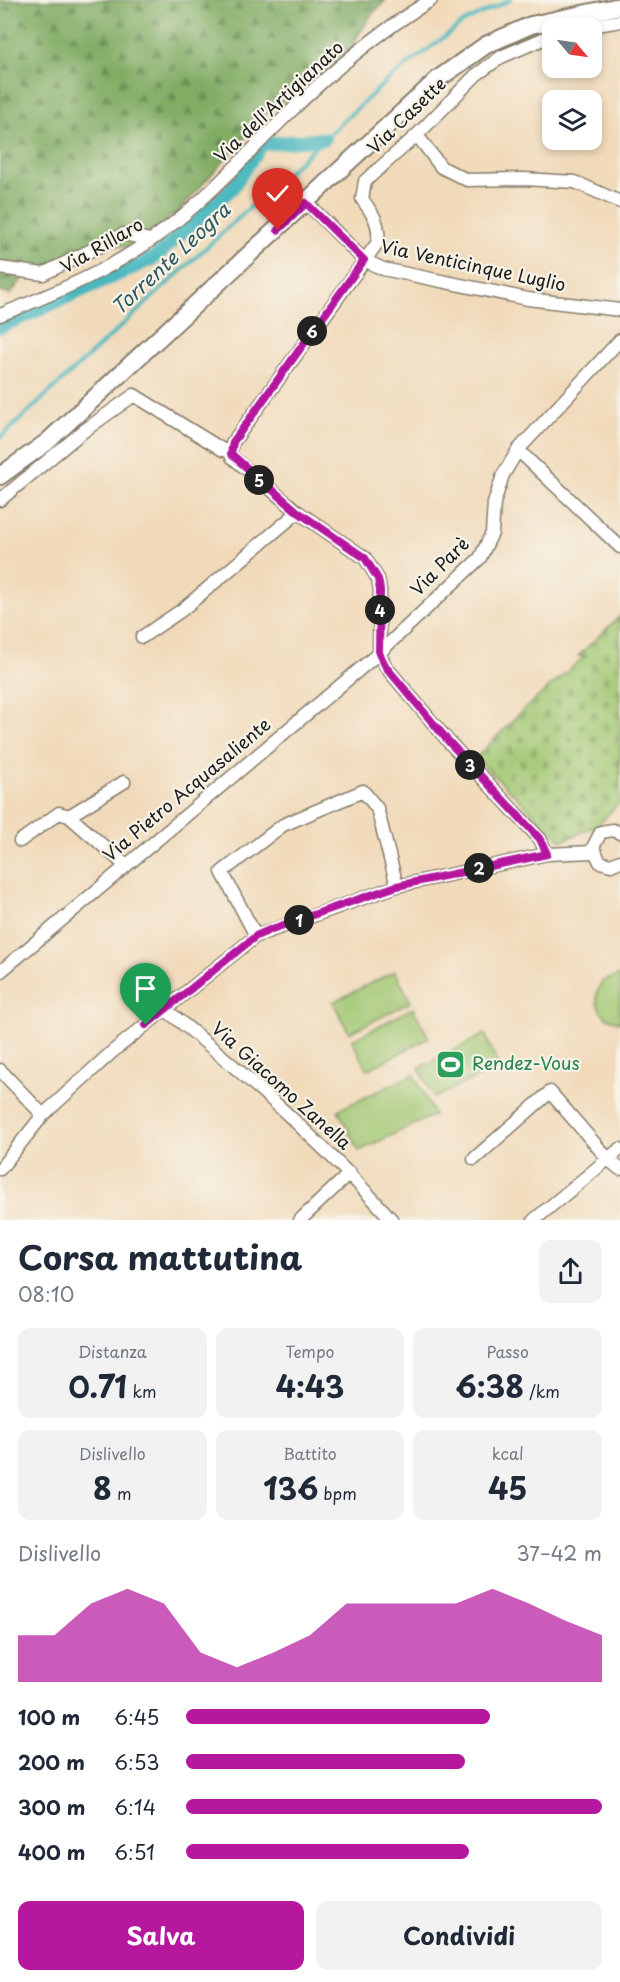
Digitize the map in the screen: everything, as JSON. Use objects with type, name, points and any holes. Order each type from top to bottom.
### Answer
[{"type":"main road","points":[[0,476],[46,442],[438,79],[486,45],[531,25],[620,6]]},
{"type":"street","name":"Via dell'Artigianato","points":[[211,191],[285,117],[358,52],[431,0]]},
{"type":"street","points":[[602,24],[620,21]]},
{"type":"street","name":"Via Casette","points":[[364,260],[378,242],[380,229],[375,216],[362,199],[365,181],[417,135],[484,69],[501,57],[542,39]]},
{"type":"street","points":[[417,135],[441,167],[467,180],[524,179],[574,182],[620,202]]},
{"type":"street","name":"Via Rillaro","points":[[0,315],[83,282],[150,240],[211,191]]},
{"type":"street","name":"Via Venticinque Luglio","points":[[306,203],[364,260],[382,269],[528,299],[620,310]]},
{"type":"street","points":[[0,268],[43,274],[124,234],[150,240]]},
{"type":"street","points":[[230,450],[233,442],[364,260]]},
{"type":"street","name":"Via Parè","points":[[396,634],[480,558],[492,533],[494,503],[503,475],[518,450],[620,340]]},
{"type":"street","points":[[0,500],[81,433],[134,395],[223,450],[230,450]]},
{"type":"street","points":[[230,450],[240,464],[298,512],[353,548],[372,568],[380,590],[379,653],[386,667],[449,742],[540,839],[547,854]]},
{"type":"street","points":[[518,450],[620,547]]},
{"type":"street","points":[[142,637],[182,610],[298,512]]},
{"type":"street","name":"Via Pietro Acquasaliente","points":[[0,972],[379,653],[396,634]]},
{"type":"street","points":[[69,816],[124,782]]},
{"type":"street","points":[[256,936],[222,872],[283,825],[363,791],[377,808],[397,886]]},
{"type":"street","points":[[20,842],[59,813],[69,816],[125,866]]},
{"type":"street","points":[[593,852],[597,836],[607,830],[619,832]]},
{"type":"street","points":[[0,1168],[43,1115],[112,1052],[256,936],[397,886],[547,854],[593,852],[605,864],[620,861]]},
{"type":"street","name":"Via Giacomo Zanella","points":[[166,1010],[286,1110],[350,1173],[392,1220]]},
{"type":"street","points":[[0,1070],[43,1115]]},
{"type":"street","points":[[474,1159],[550,1092],[609,1160],[620,1169]]},
{"type":"street","points":[[534,1220],[620,1149]]},
{"type":"street","points":[[300,1220],[350,1173]]},
{"type":"green space","points":[[0,0],[386,0],[372,14],[346,54],[263,117],[178,212],[129,248],[97,241],[35,273],[0,267]]},
{"type":"green space","points":[[0,274],[23,278],[11,294],[0,292]]},
{"type":"green space","points":[[620,616],[620,802],[598,825],[562,841],[476,758],[523,710],[585,656],[578,656]]},
{"type":"green space","points":[[395,971],[411,1002],[349,1033],[333,1002]]},
{"type":"green space","points":[[620,975],[620,1022],[606,1017],[598,1007],[597,994],[603,981]]},
{"type":"green space","points":[[413,1008],[429,1038],[367,1070],[352,1040]]},
{"type":"green space","points":[[485,1034],[499,1067],[434,1098],[419,1068]]},
{"type":"green space","points":[[414,1074],[434,1115],[359,1151],[338,1110]]},
{"type":"waterway","name":"Torrente Leogra","points":[[0,438],[389,79],[464,22],[510,0]]},
{"type":"waterway","points":[[0,327],[154,258],[232,188],[262,144],[324,139]]},
{"type":"place","name":"Rendez-Vous","points":[[451,1064]]},
{"type":"route","points":[[146,1025],[256,936],[272,929],[397,886],[547,854],[540,839],[449,742],[381,659],[379,653],[380,590],[378,579],[365,558],[298,512],[232,457],[230,450],[233,442],[364,260],[306,203],[278,230]]}]
